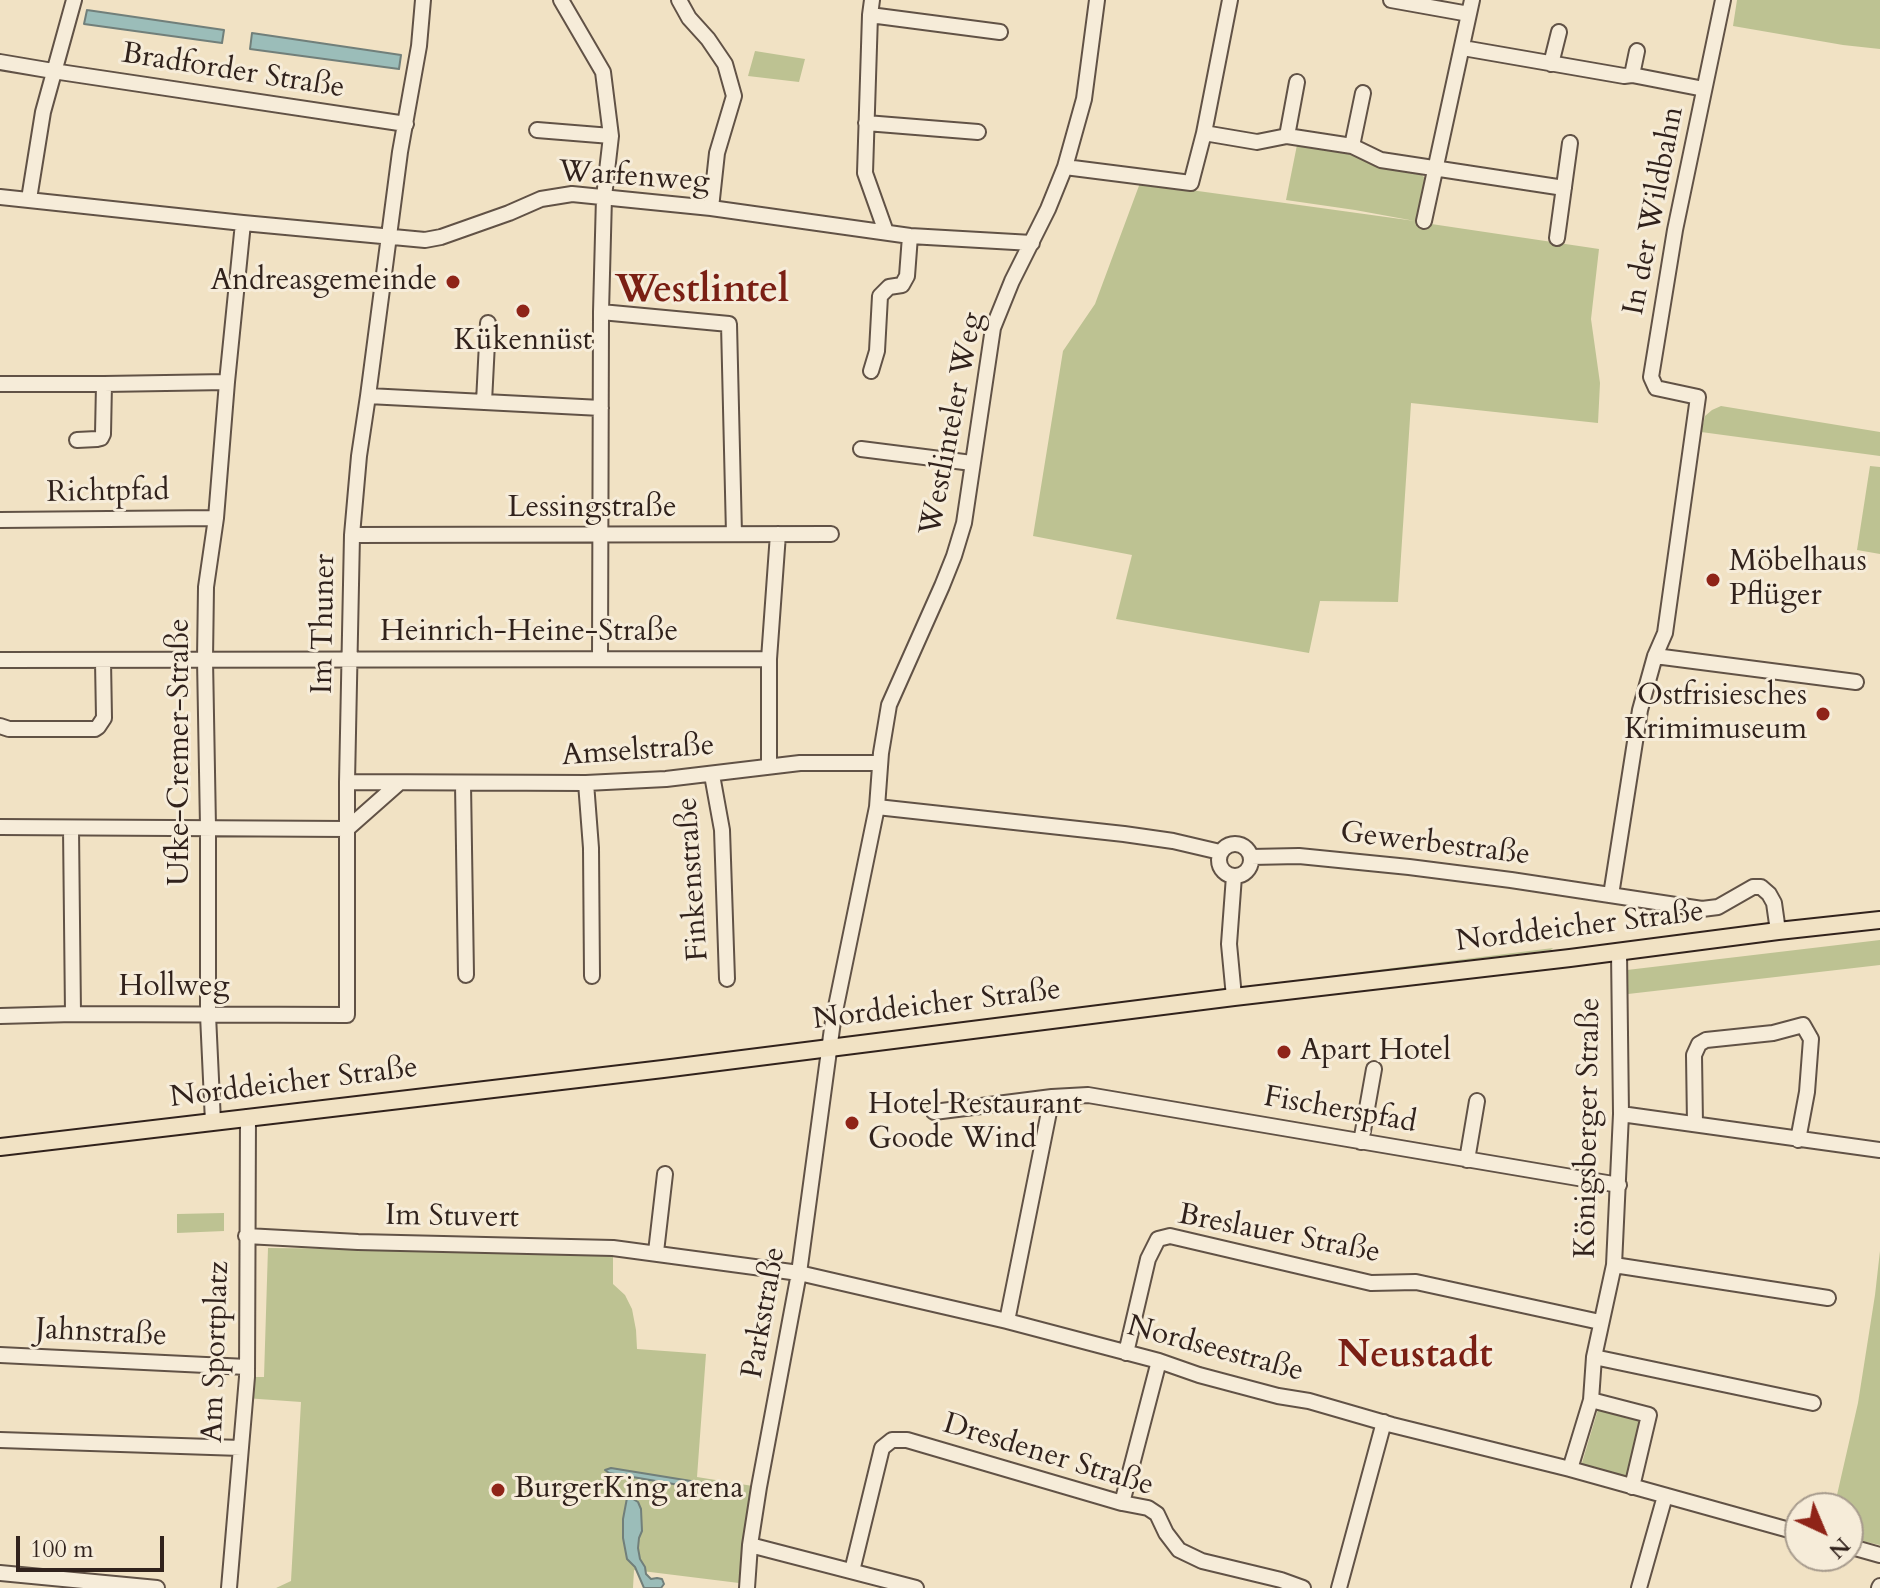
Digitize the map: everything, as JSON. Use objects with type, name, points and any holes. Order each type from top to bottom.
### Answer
[{"type":"main road","name":"Norddeicher Straße","points":[[0,1147],[1880,920]]},
{"type":"street","points":[[29,199],[43,112],[74,0]]},
{"type":"street","name":"Im Thuner","points":[[347,1015],[347,782],[352,535],[359,456],[388,237],[419,46],[423,0]]},
{"type":"street","points":[[561,0],[603,72],[611,136],[604,197],[601,312],[600,659]]},
{"type":"street","points":[[679,0],[725,64],[734,96],[717,153],[711,208]]},
{"type":"street","name":"Westlinteler Weg","points":[[829,1047],[877,807],[889,705],[942,586],[961,534],[993,328],[1065,167],[1084,99],[1097,0]]},
{"type":"street","points":[[1391,0],[1471,7],[1424,221]]},
{"type":"street","name":"In der Wildbahn","points":[[1655,656],[1665,633],[1698,397],[1656,388],[1651,377],[1675,230],[1723,0]]},
{"type":"street","points":[[1065,167],[1191,183],[1229,7]]},
{"type":"street","points":[[886,232],[865,173],[871,8],[1000,32]]},
{"type":"street","points":[[1551,64],[1559,32]]},
{"type":"street","points":[[1463,48],[1704,89]]},
{"type":"street","points":[[1632,75],[1637,51]]},
{"type":"street","name":"Bradforder Straße","points":[[0,62],[406,124]]},
{"type":"street","points":[[1287,136],[1297,82]]},
{"type":"street","points":[[1352,146],[1363,93]]},
{"type":"street","points":[[866,123],[978,132]]},
{"type":"street","points":[[537,130],[611,136]]},
{"type":"street","points":[[1204,133],[1257,142],[1287,136],[1352,146],[1381,160],[1564,188]]},
{"type":"street","points":[[1557,238],[1570,143]]},
{"type":"street","name":"Warfenweg","points":[[0,197],[425,240],[509,213],[541,199],[572,194],[711,208],[910,236],[1032,243]]},
{"type":"street","name":"Ufke-Cremer-Straße","points":[[213,1122],[208,1015],[206,587],[216,518],[243,223]]},
{"type":"street","points":[[871,371],[877,351],[880,296],[889,287],[902,285],[907,276],[910,236]]},
{"type":"street","points":[[601,312],[729,324],[734,534]]},
{"type":"street","points":[[484,402],[488,323]]},
{"type":"street","points":[[0,384],[227,382]]},
{"type":"street","points":[[77,440],[97,439],[103,434],[104,384]]},
{"type":"street","points":[[368,396],[601,408]]},
{"type":"street","points":[[861,449],[972,463]]},
{"type":"street","name":"Richtpfad","points":[[0,520],[216,518]]},
{"type":"street","points":[[769,766],[769,659],[778,534]]},
{"type":"street","name":"Lessingstraße","points":[[352,535],[831,534]]},
{"type":"street","points":[[1611,895],[1640,710],[1655,656],[1856,682]]},
{"type":"street","name":"Heinrich-Heine-Straße","points":[[0,660],[769,659]]},
{"type":"street","points":[[0,726],[9,729],[95,729],[104,718],[103,661]]},
{"type":"street","name":"Amselstraße","points":[[347,782],[586,783],[712,775],[800,763],[880,763]]},
{"type":"street","name":"Finkenstraße","points":[[712,775],[722,830],[727,979]]},
{"type":"street","points":[[0,827],[347,829],[399,783]]},
{"type":"street","points":[[586,783],[591,848],[592,976]]},
{"type":"street","points":[[463,784],[466,975]]},
{"type":"street","name":"Gewerbestraße","points":[[877,807],[1142,836],[1220,852],[1225,846],[1237,843],[1246,848],[1251,857],[1318,857],[1511,880],[1702,909],[1718,907],[1753,887],[1761,887],[1774,903],[1778,931]]},
{"type":"street","points":[[71,828],[73,1014]]},
{"type":"street","points":[[1220,852],[1220,868],[1234,876],[1247,871],[1251,857]]},
{"type":"street","points":[[1234,876],[1229,944],[1234,997]]},
{"type":"street","name":"Königsberger Straße","points":[[1570,1469],[1591,1400],[1594,1357],[1614,1265],[1621,1114],[1619,952]]},
{"type":"street","name":"Hollweg","points":[[0,1016],[347,1015]]},
{"type":"street","points":[[1695,1124],[1694,1055],[1699,1044],[1706,1040],[1773,1033],[1803,1025],[1811,1039],[1807,1092],[1798,1140]]},
{"type":"street","name":"Parkstraße","points":[[747,1588],[759,1487],[799,1273],[829,1047]]},
{"type":"street","points":[[1361,1142],[1374,1069]]},
{"type":"street","name":"Fischerspfad","points":[[934,1112],[1088,1095],[1619,1185]]},
{"type":"street","points":[[1007,1321],[1052,1097]]},
{"type":"street","points":[[1467,1160],[1477,1101]]},
{"type":"street","points":[[1621,1114],[1880,1150]]},
{"type":"street","name":"Am Sportplatz","points":[[229,1588],[247,1367],[248,1117]]},
{"type":"street","points":[[656,1252],[665,1174]]},
{"type":"street","name":"Im Stuvert","points":[[246,1236],[613,1248],[799,1273]]},
{"type":"street","name":"Breslauer Straße","points":[[1126,1353],[1148,1259],[1158,1239],[1170,1236],[1371,1283],[1416,1282],[1600,1322]]},
{"type":"street","points":[[1614,1265],[1828,1298]]},
{"type":"street","name":"Nordseestraße","points":[[799,1273],[1007,1321],[1159,1361],[1199,1375],[1570,1469],[1784,1529]]},
{"type":"street","name":"Jahnstraße","points":[[0,1355],[247,1367]]},
{"type":"street","points":[[1594,1357],[1813,1403]]},
{"type":"street","points":[[1122,1503],[1159,1361]]},
{"type":"street","points":[[1591,1400],[1649,1415],[1632,1487]]},
{"type":"street","points":[[1339,1588],[1384,1422]]},
{"type":"street","points":[[0,1440],[241,1448]]},
{"type":"street","name":"Dresdener Straße","points":[[852,1571],[882,1448],[892,1440],[907,1440],[1148,1508],[1157,1514],[1179,1550],[1190,1556],[1303,1588]]},
{"type":"street","points":[[1639,1588],[1665,1496]]},
{"type":"street","points":[[750,1545],[916,1588]]},
{"type":"street","points":[[0,1573],[157,1588]]},
{"type":"green space","points":[[1737,0],[1880,0],[1880,49],[1733,26]]},
{"type":"green space","points":[[755,51],[805,59],[799,82],[748,76]]},
{"type":"green space","points":[[1297,145],[1357,153],[1419,172],[1426,179],[1418,222],[1599,249],[1591,319],[1600,383],[1598,423],[1411,403],[1398,602],[1320,601],[1309,653],[1116,619],[1132,555],[1033,536],[1063,351],[1095,304],[1140,183],[1415,221],[1286,200]]},
{"type":"green space","points":[[1721,406],[1880,432],[1880,456],[1701,432],[1705,416]]},
{"type":"green space","points":[[1870,466],[1880,467],[1880,554],[1857,550]]},
{"type":"green space","points":[[1880,940],[1880,965],[1628,994],[1627,970]]},
{"type":"green space","points":[[1553,948],[1387,970],[1382,974],[1266,987],[1265,984]]},
{"type":"green space","points":[[224,1213],[224,1231],[177,1233],[177,1214]]},
{"type":"green space","points":[[268,1248],[613,1254],[613,1284],[625,1295],[632,1309],[637,1349],[706,1354],[697,1477],[759,1487],[747,1584],[634,1570],[633,1588],[276,1588],[291,1581],[301,1402],[245,1398],[247,1377],[264,1377]]},
{"type":"green space","points":[[1880,1251],[1880,1545],[1864,1542],[1864,1492],[1838,1492],[1858,1403]]},
{"type":"green space","points":[[1599,1406],[1646,1418],[1631,1477],[1581,1466]]},
{"type":"water","points":[[87,10],[224,30],[222,43],[84,24]]},
{"type":"water","points":[[252,33],[401,55],[399,69],[250,49]]},
{"type":"water","points":[[611,1468],[734,1488],[737,1492],[732,1494],[605,1470]]},
{"type":"water","points":[[627,1498],[638,1502],[641,1509],[640,1559],[651,1579],[662,1579],[664,1584],[661,1588],[644,1588],[635,1567],[627,1559],[623,1519]]},
{"type":"place","name":"Andreasgemeinde","points":[[453,282]]},
{"type":"place","name":"Kükennüst","points":[[523,311]]},
{"type":"place","name":"Möbelhaus Pflüger","points":[[1713,580]]},
{"type":"place","name":"Ostfrisiesches Krimimuseum","points":[[1823,714]]},
{"type":"place","name":"Apart Hotel","points":[[1284,1052]]},
{"type":"place","name":"Hotel Restaurant Goode Wind","points":[[852,1123]]},
{"type":"place","name":"BurgerKing arena","points":[[498,1490]]},
{"type":"district","name":"Westlintel","points":[[702,292]]},
{"type":"district","name":"Neustadt","points":[[1415,1357]]}]
